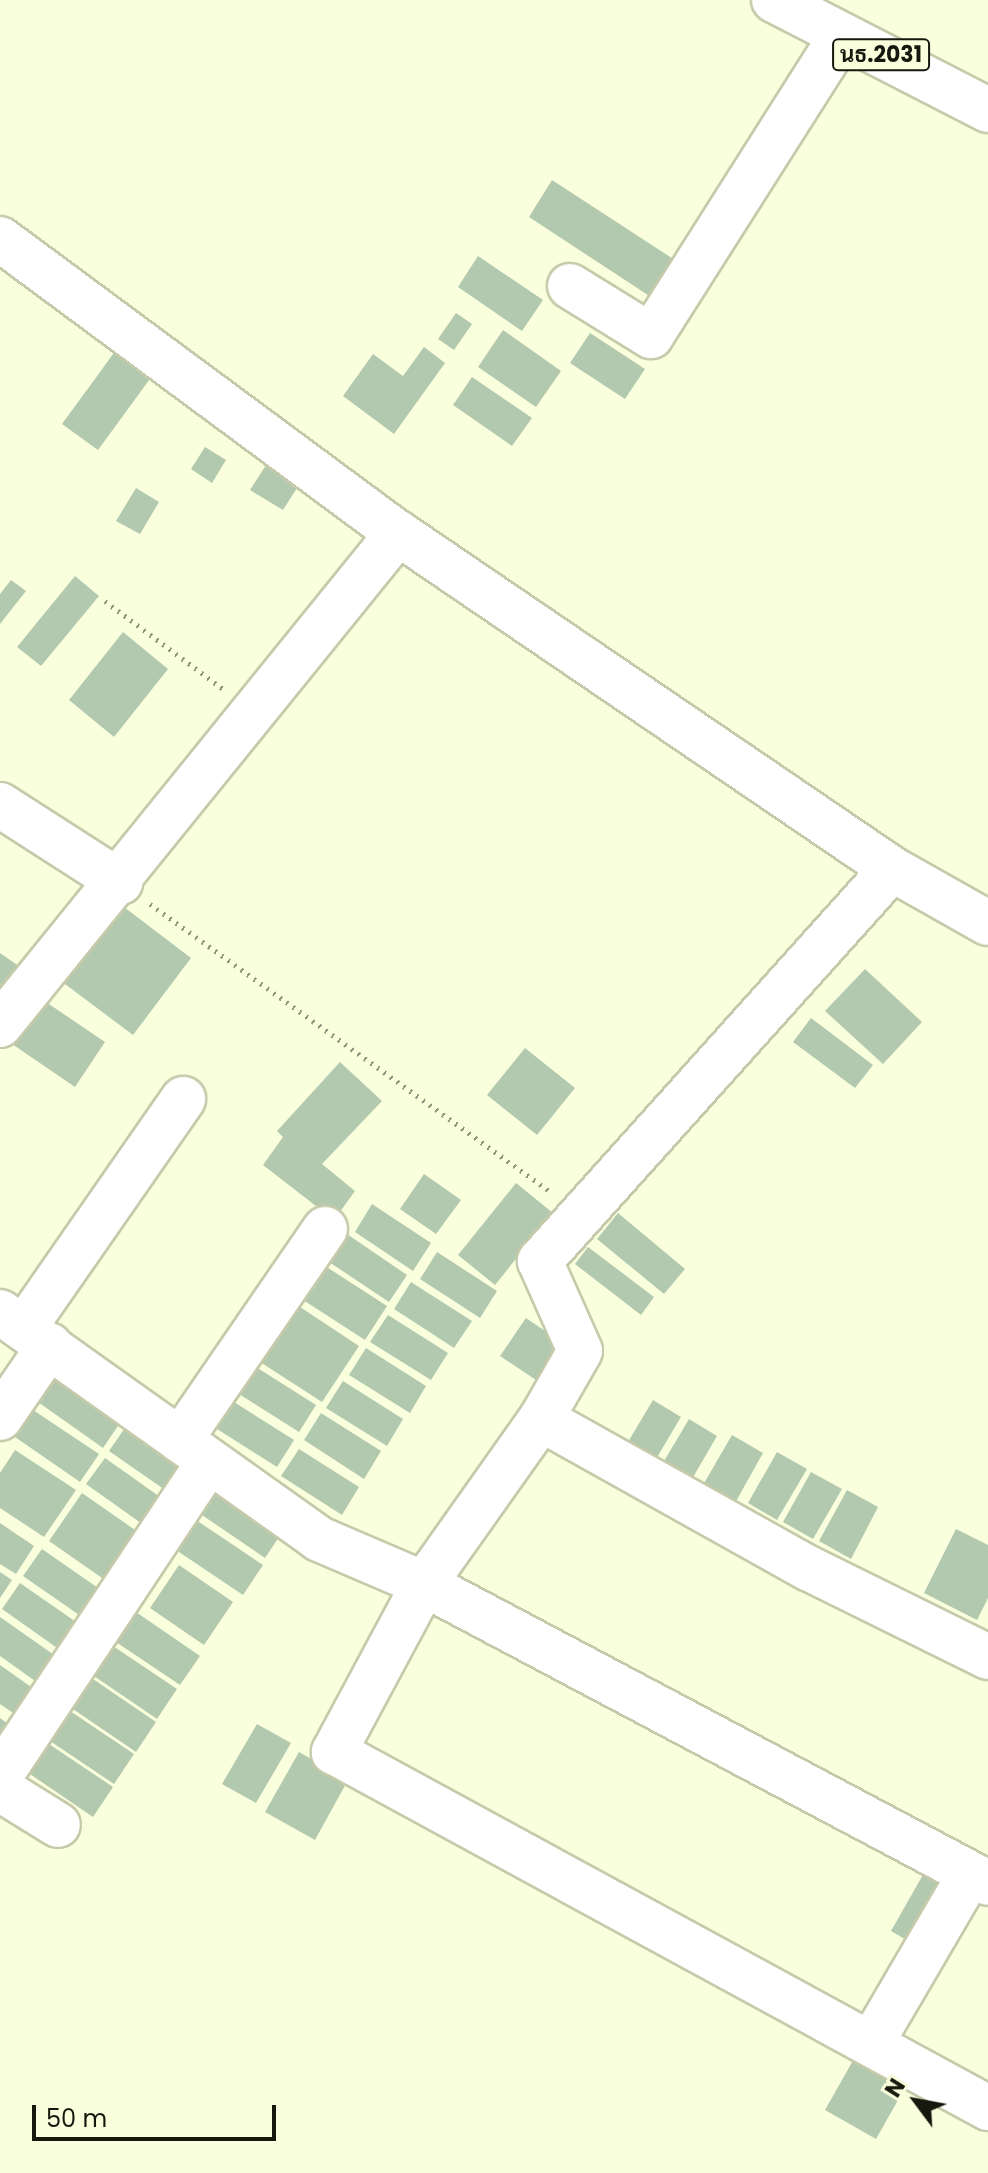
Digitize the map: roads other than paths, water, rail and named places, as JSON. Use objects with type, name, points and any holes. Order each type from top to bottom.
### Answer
[{"type":"street","name":"นธ.2031","points":[[774,0],[988,110]]},
{"type":"street","points":[[570,286],[651,336],[842,35]]},
{"type":"street","points":[[0,239],[398,533],[892,869],[988,923]]},
{"type":"street","points":[[0,1025],[120,882],[398,533]]},
{"type":"street","points":[[0,805],[120,882]]},
{"type":"street","points":[[892,869],[578,1211],[540,1261],[580,1351],[541,1419],[424,1584],[334,1752],[872,2042],[988,2108]]},
{"type":"street","points":[[0,1418],[24,1328],[183,1099]]},
{"type":"street","points":[[0,1776],[325,1229]]},
{"type":"street","points":[[24,1328],[319,1539],[424,1584],[979,1878],[872,2042]]},
{"type":"street","points":[[541,1419],[794,1561],[988,1657]]},
{"type":"street","points":[[0,1789],[58,1825]]}]
